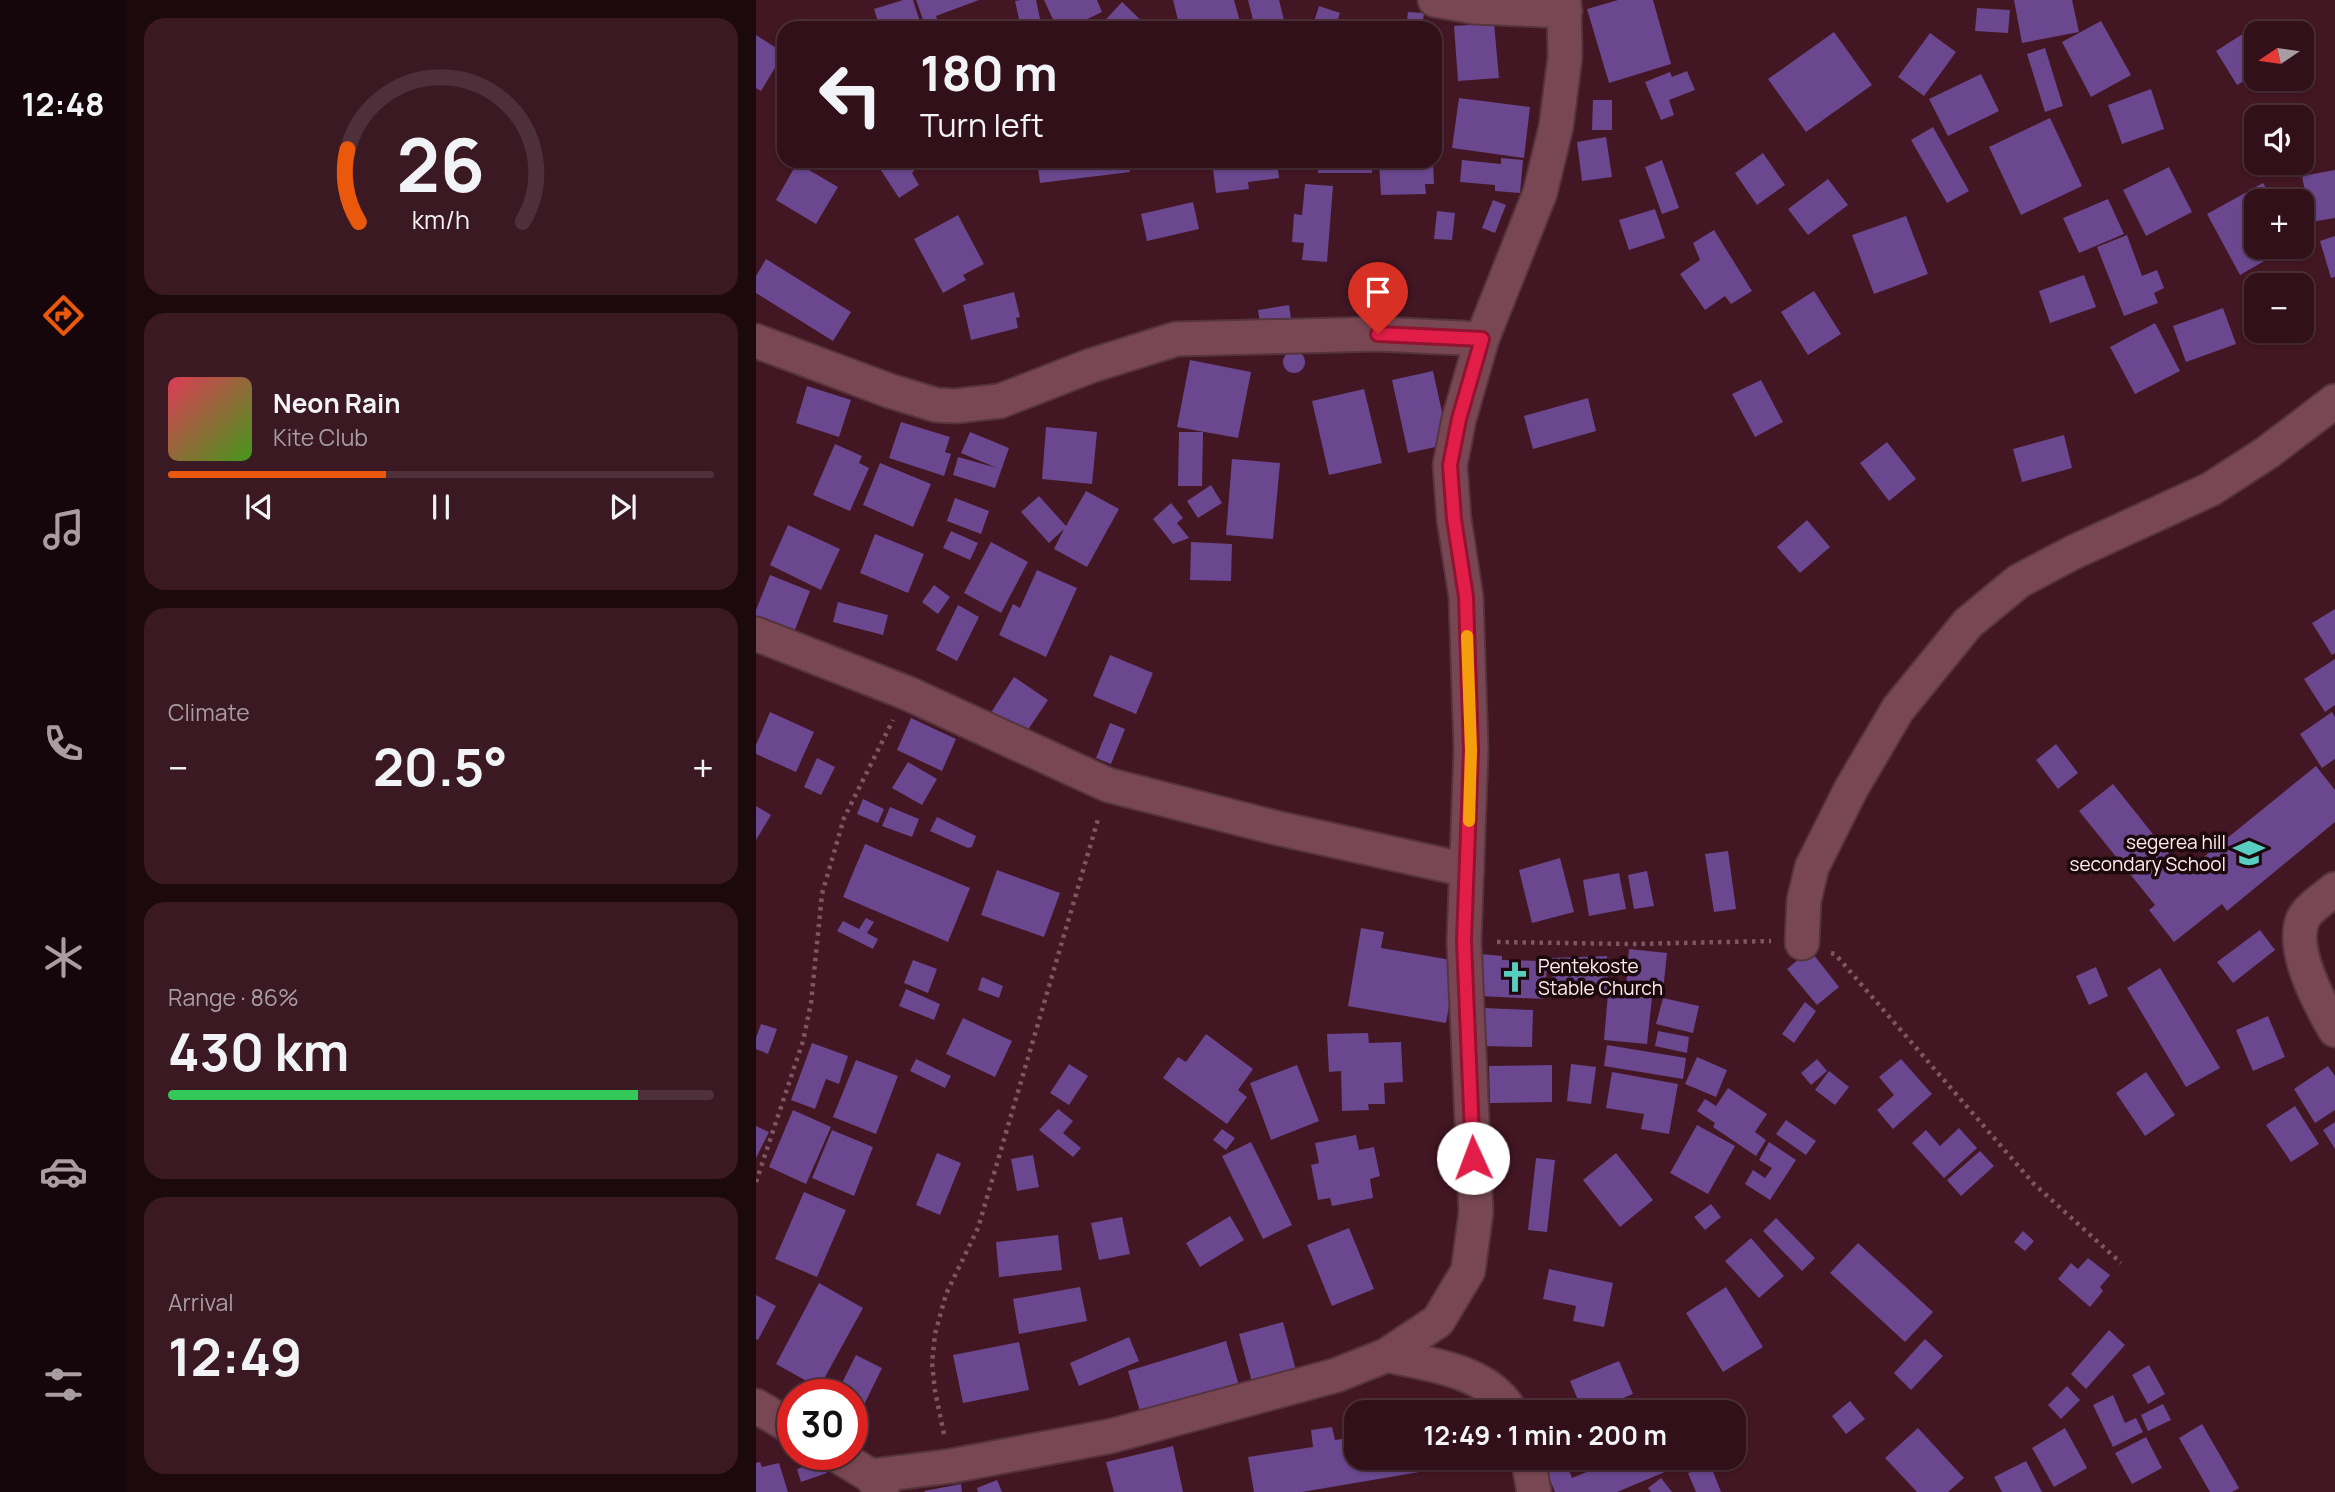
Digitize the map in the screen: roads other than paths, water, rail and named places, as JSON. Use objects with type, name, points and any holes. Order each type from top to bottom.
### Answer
[{"type":"street","points":[[857,1470],[877,1484],[951,1466],[1111,1436],[1337,1375],[1387,1355],[1438,1321],[1468,1271],[1476,1212],[1464,941],[1471,750],[1466,597],[1454,519],[1450,465],[1459,419],[1482,339],[1540,193],[1556,127],[1565,58],[1565,6],[1475,6],[1435,0]]},
{"type":"street","points":[[756,341],[890,391],[936,405],[956,406],[1000,401],[1090,366],[1176,339],[1378,334],[1482,339]]},
{"type":"street","points":[[1802,943],[1804,900],[1812,867],[1851,789],[1898,709],[1968,623],[2019,581],[2074,552],[2211,489],[2268,452],[2335,401]]},
{"type":"street","points":[[756,634],[907,693],[1108,785],[1277,828],[1467,870]]},
{"type":"street","points":[[2335,889],[2304,917],[2299,942],[2316,997],[2335,1030]]},
{"type":"street","points":[[1387,1355],[1467,1374],[1505,1400]]},
{"type":"street","points":[[756,1406],[777,1418]]},
{"type":"street","points":[[1530,1470],[1534,1492]]},
{"type":"place","name":"segerea hill secondary School","points":[[2249,853]]},
{"type":"place","name":"Pentekoste Stable Church","points":[[1515,977]]}]
